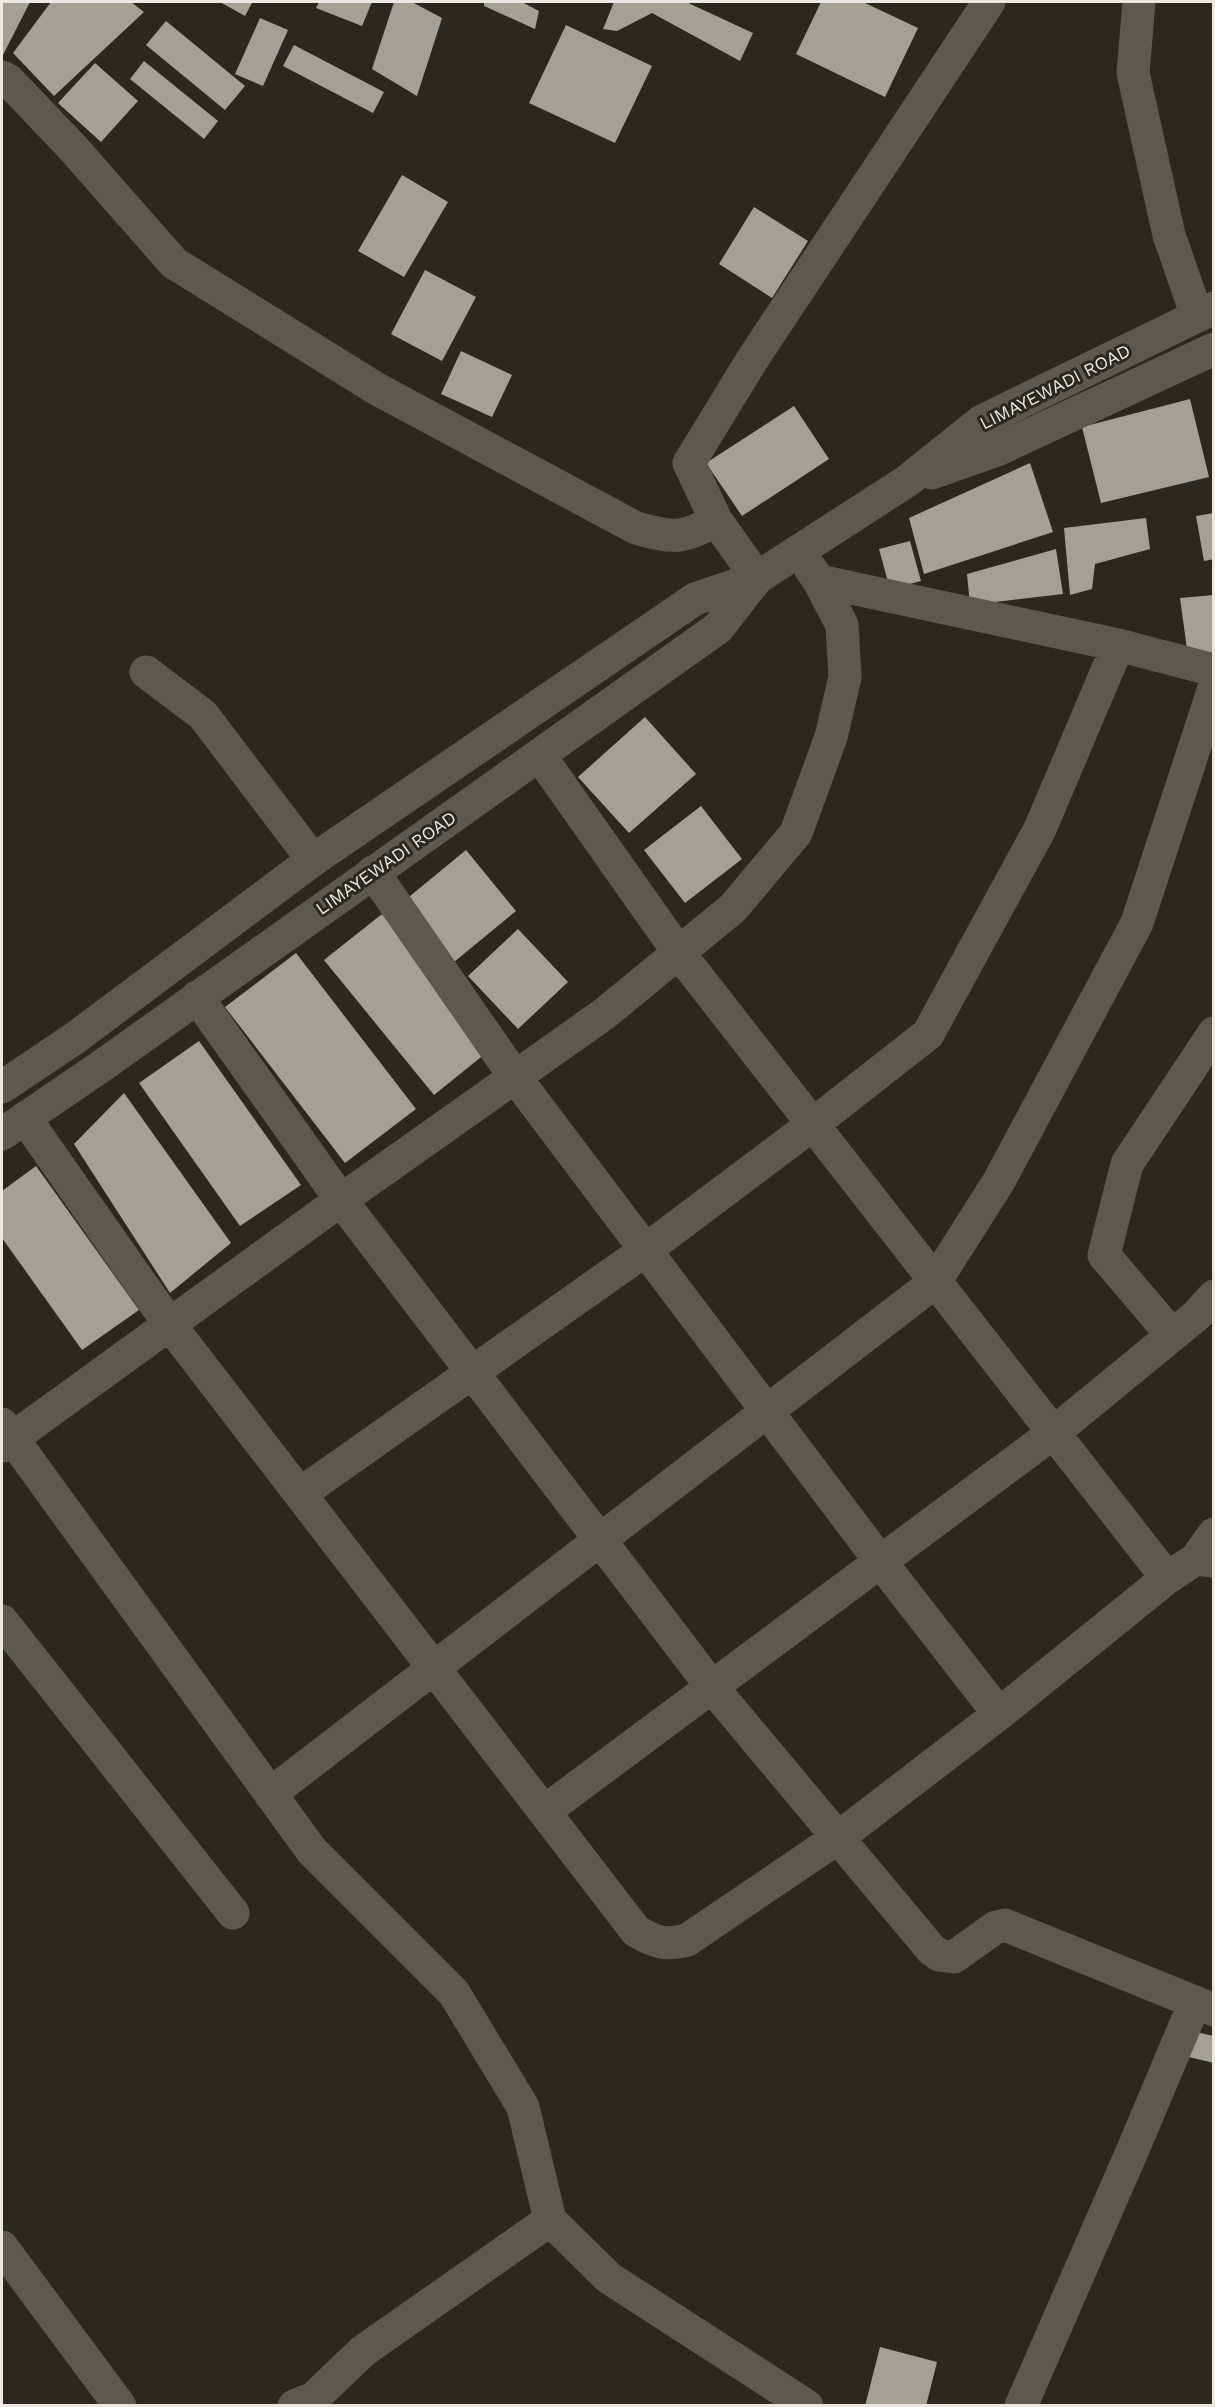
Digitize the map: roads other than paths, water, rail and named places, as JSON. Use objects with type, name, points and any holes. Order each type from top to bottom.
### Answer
[{"type":"street","points":[[757,578],[716,520],[689,463],[752,360],[989,2]]},
{"type":"street","points":[[1139,2],[1133,73],[1169,235],[1205,312]]},
{"type":"street","points":[[4,87],[72,147],[174,263],[377,389],[636,528],[664,536],[685,536],[716,520]]},
{"type":"street","name":"LIMAYEWADI ROAD","points":[[2,1087],[75,1038],[313,860],[695,599],[757,578],[907,482],[982,421],[1205,312]]},
{"type":"street","name":"LIMAYEWADI ROAD","points":[[907,482],[997,450],[1214,349]]},
{"type":"street","points":[[798,552],[819,581],[842,625],[845,677],[831,736],[796,833],[733,908],[604,1014],[341,1200],[170,1325],[5,1436],[312,1851],[454,1994],[523,2107],[550,2220],[609,2278],[807,2406]]},
{"type":"street","name":"LIMAYEWADI ROAD","points":[[14,1126],[718,628],[757,578]]},
{"type":"street","points":[[819,581],[1118,645],[1214,670]]},
{"type":"street","points":[[300,1494],[647,1249],[928,1034],[1040,829],[1118,645]]},
{"type":"street","points":[[146,672],[203,714],[313,860]]},
{"type":"street","points":[[270,1794],[935,1282],[999,1181],[1137,923],[1214,688]]},
{"type":"street","points":[[540,756],[679,953],[1052,1434],[1167,1578]]},
{"type":"street","points":[[373,872],[515,1077],[647,1249],[880,1561],[999,1714]]},
{"type":"street","points":[[197,997],[341,1200],[712,1687],[923,1940],[939,1955],[954,1957],[996,1928],[1005,1925],[1204,2006],[1134,2147],[1021,2406]]},
{"type":"street","points":[[1172,1335],[1104,1255],[1127,1164],[1214,1033]]},
{"type":"street","points":[[14,1126],[636,1931],[653,1940],[672,1944],[687,1940],[839,1837],[999,1714],[1167,1578],[1208,1551]]},
{"type":"street","points":[[544,1811],[1052,1434],[1197,1315],[1214,1296]]},
{"type":"street","points":[[2,1621],[233,1913]]},
{"type":"street","points":[[311,2403],[363,2351],[550,2220]]},
{"type":"street","points":[[2,2247],[120,2406]]}]
